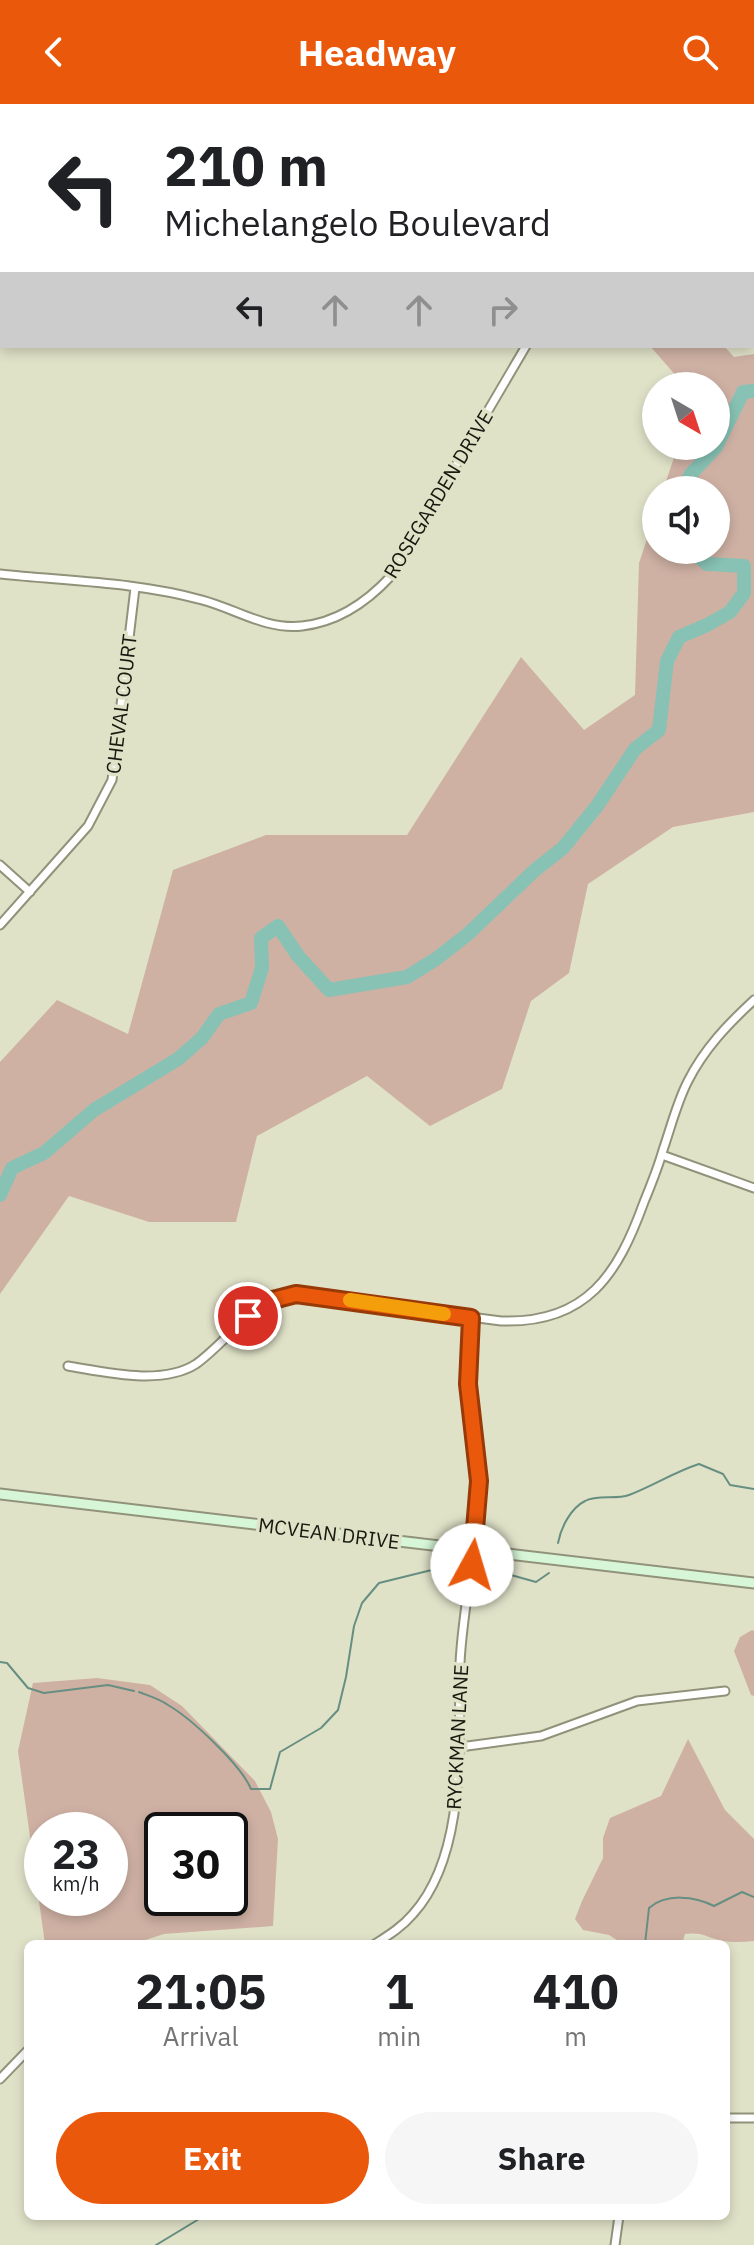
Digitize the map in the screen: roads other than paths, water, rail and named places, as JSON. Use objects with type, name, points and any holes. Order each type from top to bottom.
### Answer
[{"type":"main road","name":"MCVEAN DRIVE","points":[[0,1494],[754,1583]]},
{"type":"street","name":"ROSEGARDEN DRIVE","points":[[0,574],[135,588],[203,600],[244,617],[283,627],[321,623],[362,605],[391,576],[525,348]]},
{"type":"street","name":"CHEVAL COURT","points":[[0,925],[88,826],[112,780],[135,588]]},
{"type":"street","points":[[0,865],[30,892]]},
{"type":"street","points":[[68,1366],[121,1375],[154,1376],[174,1372],[194,1365],[269,1301],[296,1294],[521,1322],[561,1312],[586,1298],[605,1281],[622,1256],[687,1082],[709,1045],[754,1000]]},
{"type":"street","points":[[662,1155],[754,1188]]},
{"type":"street","name":"RYCKMAN LANE","points":[[381,1940],[397,1930],[429,1893],[441,1865],[452,1822],[460,1747],[460,1660],[479,1481],[468,1384],[471,1318]]},
{"type":"street","points":[[460,1747],[541,1736],[637,1701],[725,1691]]},
{"type":"street","points":[[0,2079],[24,2054]]},
{"type":"street","points":[[730,2118],[754,2118]]},
{"type":"street","points":[[615,2245],[618,2220]]},
{"type":"waterway","points":[[690,476],[716,447],[743,392],[754,391]]},
{"type":"waterway","points":[[0,1195],[12,1168],[44,1153],[94,1110],[178,1059],[202,1038],[219,1014],[251,1003],[262,968],[261,938],[278,926],[298,956],[329,990],[407,977],[468,934],[535,870],[563,848],[597,806],[635,749],[659,730],[667,661],[679,637],[730,612],[744,593],[744,566],[707,564]]},
{"type":"waterway","points":[[558,1543],[567,1519],[585,1501],[629,1495],[699,1464],[723,1474],[730,1485],[754,1489]]},
{"type":"waterway","points":[[484,1563],[536,1582],[549,1573]]},
{"type":"waterway","points":[[139,1692],[165,1703],[202,1731],[227,1756],[251,1789],[270,1789],[280,1752],[321,1728],[338,1710],[354,1626],[362,1603],[379,1583],[452,1565]]},
{"type":"waterway","points":[[0,1662],[7,1663],[28,1688],[44,1693],[108,1685],[134,1691]]},
{"type":"waterway","points":[[645,1940],[649,1908],[656,1903],[681,1898],[714,1906],[742,1892],[754,1897]]},
{"type":"waterway","points":[[156,2245],[197,2220]]}]
